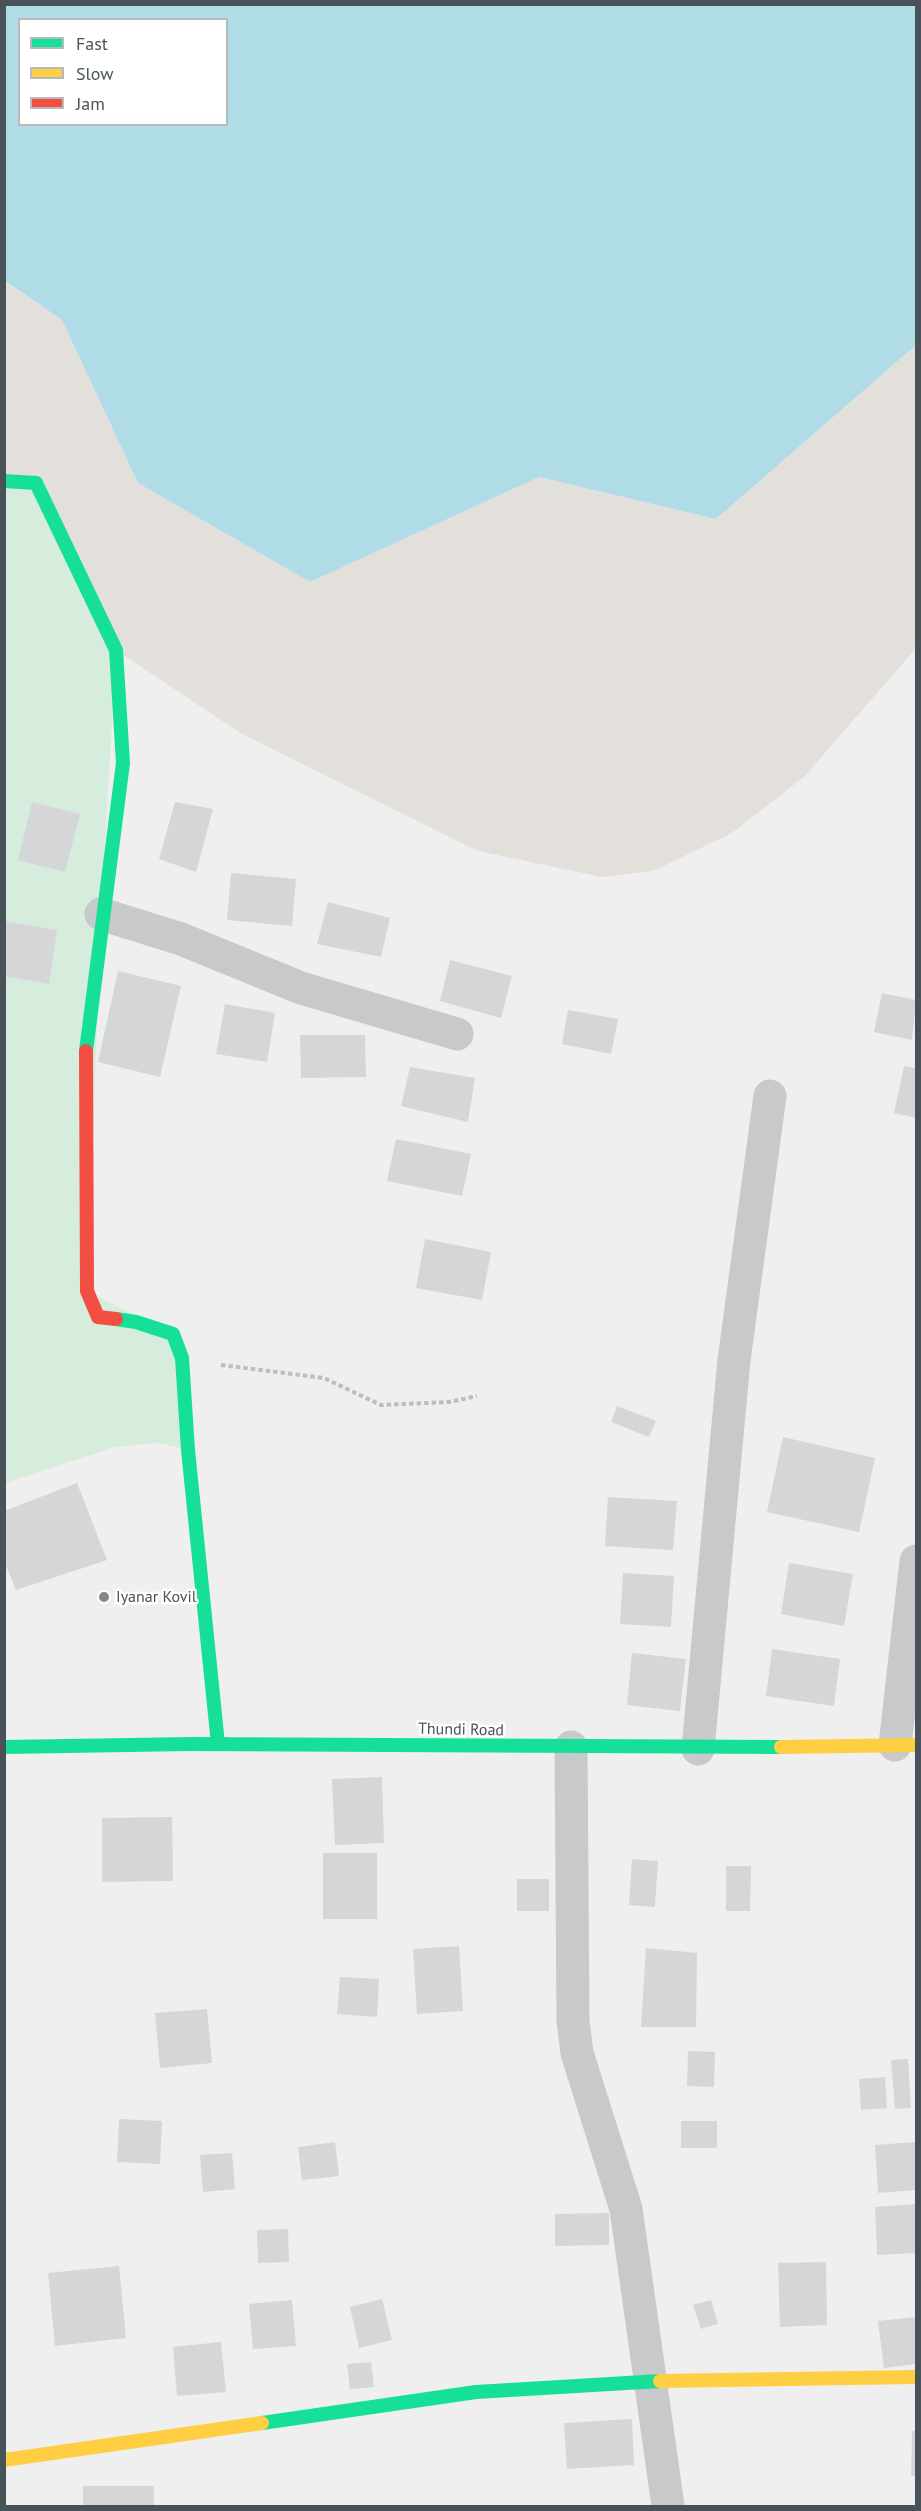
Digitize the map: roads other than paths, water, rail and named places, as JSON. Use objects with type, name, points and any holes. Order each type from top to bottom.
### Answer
[{"type":"street","points":[[4,481],[36,483],[116,650],[123,763],[86,1039],[87,1291],[98,1317],[136,1322],[173,1334],[182,1358],[188,1450],[218,1744]]},
{"type":"street","points":[[101,914],[181,939],[301,988],[458,1034]]},
{"type":"street","points":[[698,1749],[734,1360],[770,1096]]},
{"type":"street","points":[[906,1745],[916,1562]]},
{"type":"street","name":"Thundi Road","points":[[4,1747],[218,1744],[698,1749],[906,1745]]},
{"type":"street","points":[[571,1747],[573,2021],[577,2053],[626,2209],[668,2506]]},
{"type":"street","points":[[4,2460],[476,2392],[650,2381],[916,2377]]},
{"type":"water","points":[[4,5],[916,5],[916,345],[716,519],[539,477],[310,582],[138,483],[62,320],[5,281]]},
{"type":"place","name":"Iyanar Kovil","points":[[104,1597]]}]
